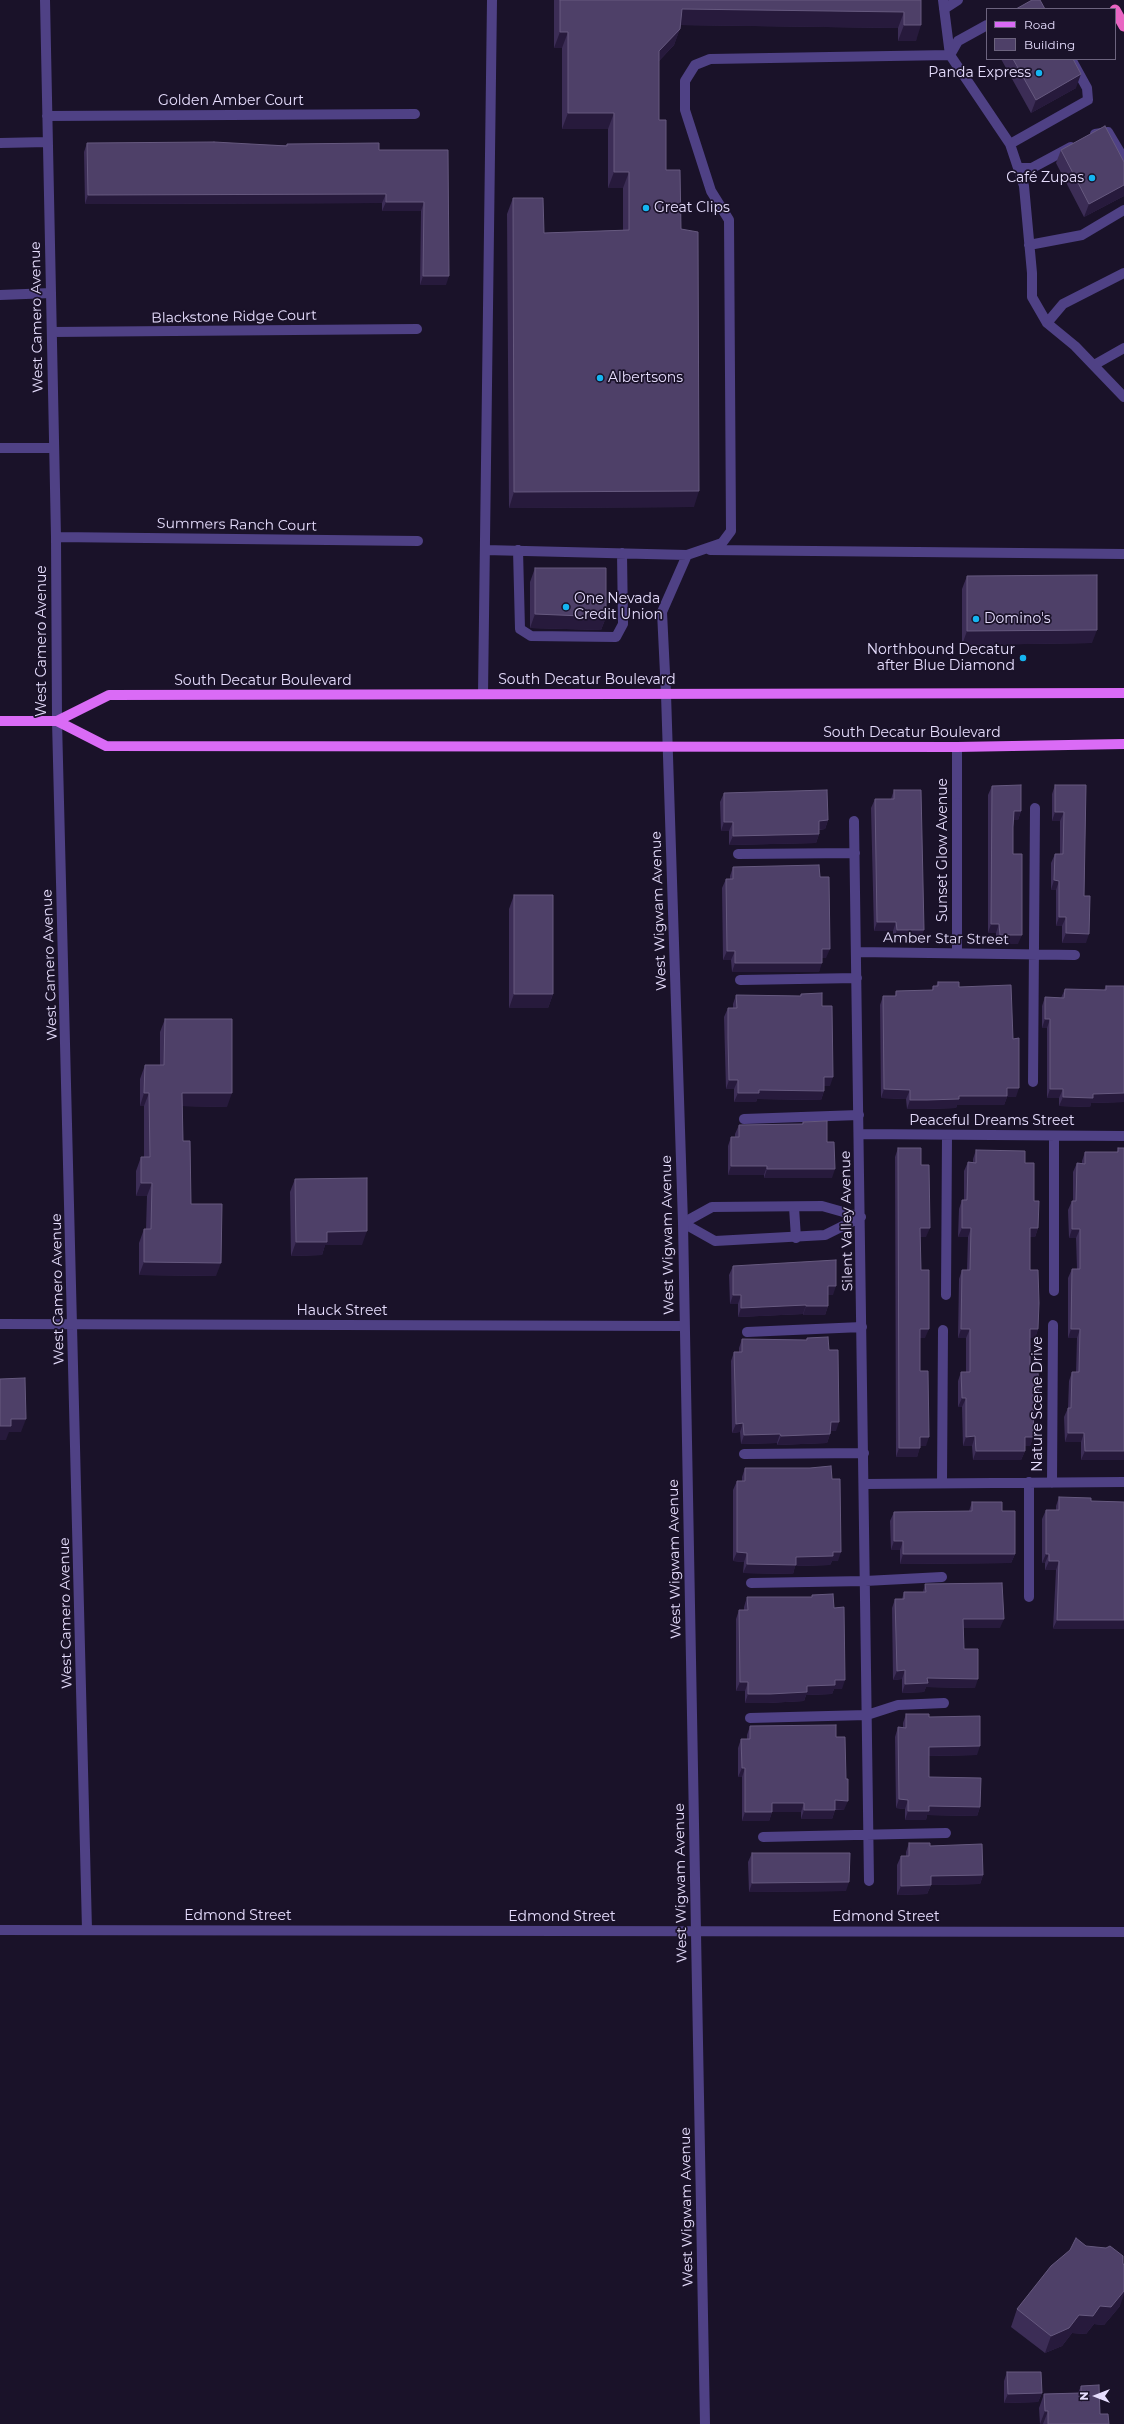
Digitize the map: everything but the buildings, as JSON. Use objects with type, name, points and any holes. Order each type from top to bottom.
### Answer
[{"type":"highway","points":[[1116,11],[1124,26]]},
{"type":"main road","name":"South Decatur Boulevard","points":[[0,721],[57,721],[109,695],[1124,693]]},
{"type":"main road","name":"South Decatur Boulevard","points":[[57,721],[106,746],[957,747],[1124,744]]},
{"type":"street","name":"West Camero Avenue","points":[[45,0],[56,537],[57,721],[87,1930]]},
{"type":"street","points":[[483,694],[492,0]]},
{"type":"street","points":[[958,0],[944,4],[950,56],[1010,144],[1024,186],[1032,297],[1047,323],[1075,346],[1124,397]]},
{"type":"street","points":[[950,56],[958,40],[986,26]]},
{"type":"street","points":[[485,550],[687,555],[722,543],[731,531],[729,220],[711,191],[685,110],[686,81],[694,65],[710,59],[950,56]]},
{"type":"street","points":[[1010,144],[1088,100],[1087,88],[1072,60]]},
{"type":"street","name":"Golden Amber Court","points":[[48,116],[415,114]]},
{"type":"street","points":[[1018,168],[1032,168],[1098,132],[1108,132],[1124,159]]},
{"type":"street","points":[[0,143],[48,142]]},
{"type":"street","points":[[1029,245],[1082,235],[1124,210]]},
{"type":"street","points":[[1047,323],[1063,304],[1124,273]]},
{"type":"street","points":[[0,295],[51,293]]},
{"type":"street","name":"Blackstone Ridge Court","points":[[52,332],[417,329]]},
{"type":"street","points":[[1094,365],[1124,348]]},
{"type":"street","points":[[0,448],[54,448]]},
{"type":"street","name":"Summers Ranch Court","points":[[56,537],[418,541]]},
{"type":"street","points":[[518,550],[520,630],[531,636],[616,637],[623,624],[622,553]]},
{"type":"street","points":[[702,550],[1124,554]]},
{"type":"street","name":"West Wigwam Avenue","points":[[687,555],[662,612],[683,1223],[705,2424]]},
{"type":"street","name":"Sunset Glow Avenue","points":[[957,747],[957,953]]},
{"type":"street","points":[[1033,1082],[1036,808]]},
{"type":"street","name":"Silent Valley Avenue","points":[[854,821],[861,1217],[869,1881]]},
{"type":"street","points":[[738,854],[855,853]]},
{"type":"street","name":"Amber Star Street","points":[[857,952],[1075,955]]},
{"type":"street","points":[[740,980],[857,978]]},
{"type":"street","points":[[744,1118],[859,1115]]},
{"type":"street","name":"Peaceful Dreams Street","points":[[859,1134],[1124,1136]]},
{"type":"street","points":[[946,1294],[947,1135]]},
{"type":"street","points":[[1054,1136],[1054,1291]]},
{"type":"street","points":[[683,1223],[712,1207],[822,1206],[861,1217]]},
{"type":"street","points":[[794,1207],[796,1238]]},
{"type":"street","points":[[683,1223],[715,1241],[796,1238],[825,1235],[861,1217]]},
{"type":"street","name":"Hauck Street","points":[[0,1324],[684,1326]]},
{"type":"street","name":"Nature Scene Drive","points":[[1052,1483],[1053,1325]]},
{"type":"street","points":[[747,1332],[862,1327]]},
{"type":"street","points":[[942,1483],[943,1330]]},
{"type":"street","points":[[744,1454],[864,1453]]},
{"type":"street","name":"Nature Scene Drive","points":[[1029,1482],[1029,1597]]},
{"type":"street","name":"Nature Scene Drive","points":[[864,1484],[1124,1482]]},
{"type":"street","points":[[751,1583],[865,1581],[942,1577]]},
{"type":"street","points":[[750,1718],[867,1715],[898,1705],[944,1703]]},
{"type":"street","points":[[763,1838],[946,1833]]},
{"type":"street","name":"Edmond Street","points":[[0,1930],[1124,1932]]},
{"type":"place","name":"Panda Express","points":[[1039,73]]},
{"type":"place","name":"Café Zupas","points":[[1092,178]]},
{"type":"place","name":"Great Clips","points":[[646,208]]},
{"type":"place","name":"Albertsons","points":[[600,378]]},
{"type":"place","name":"One Nevada Credit Union","points":[[566,607]]},
{"type":"place","name":"Domino's","points":[[976,619]]},
{"type":"place","name":"Northbound Decatur after Blue Diamond","points":[[1023,658]]}]
